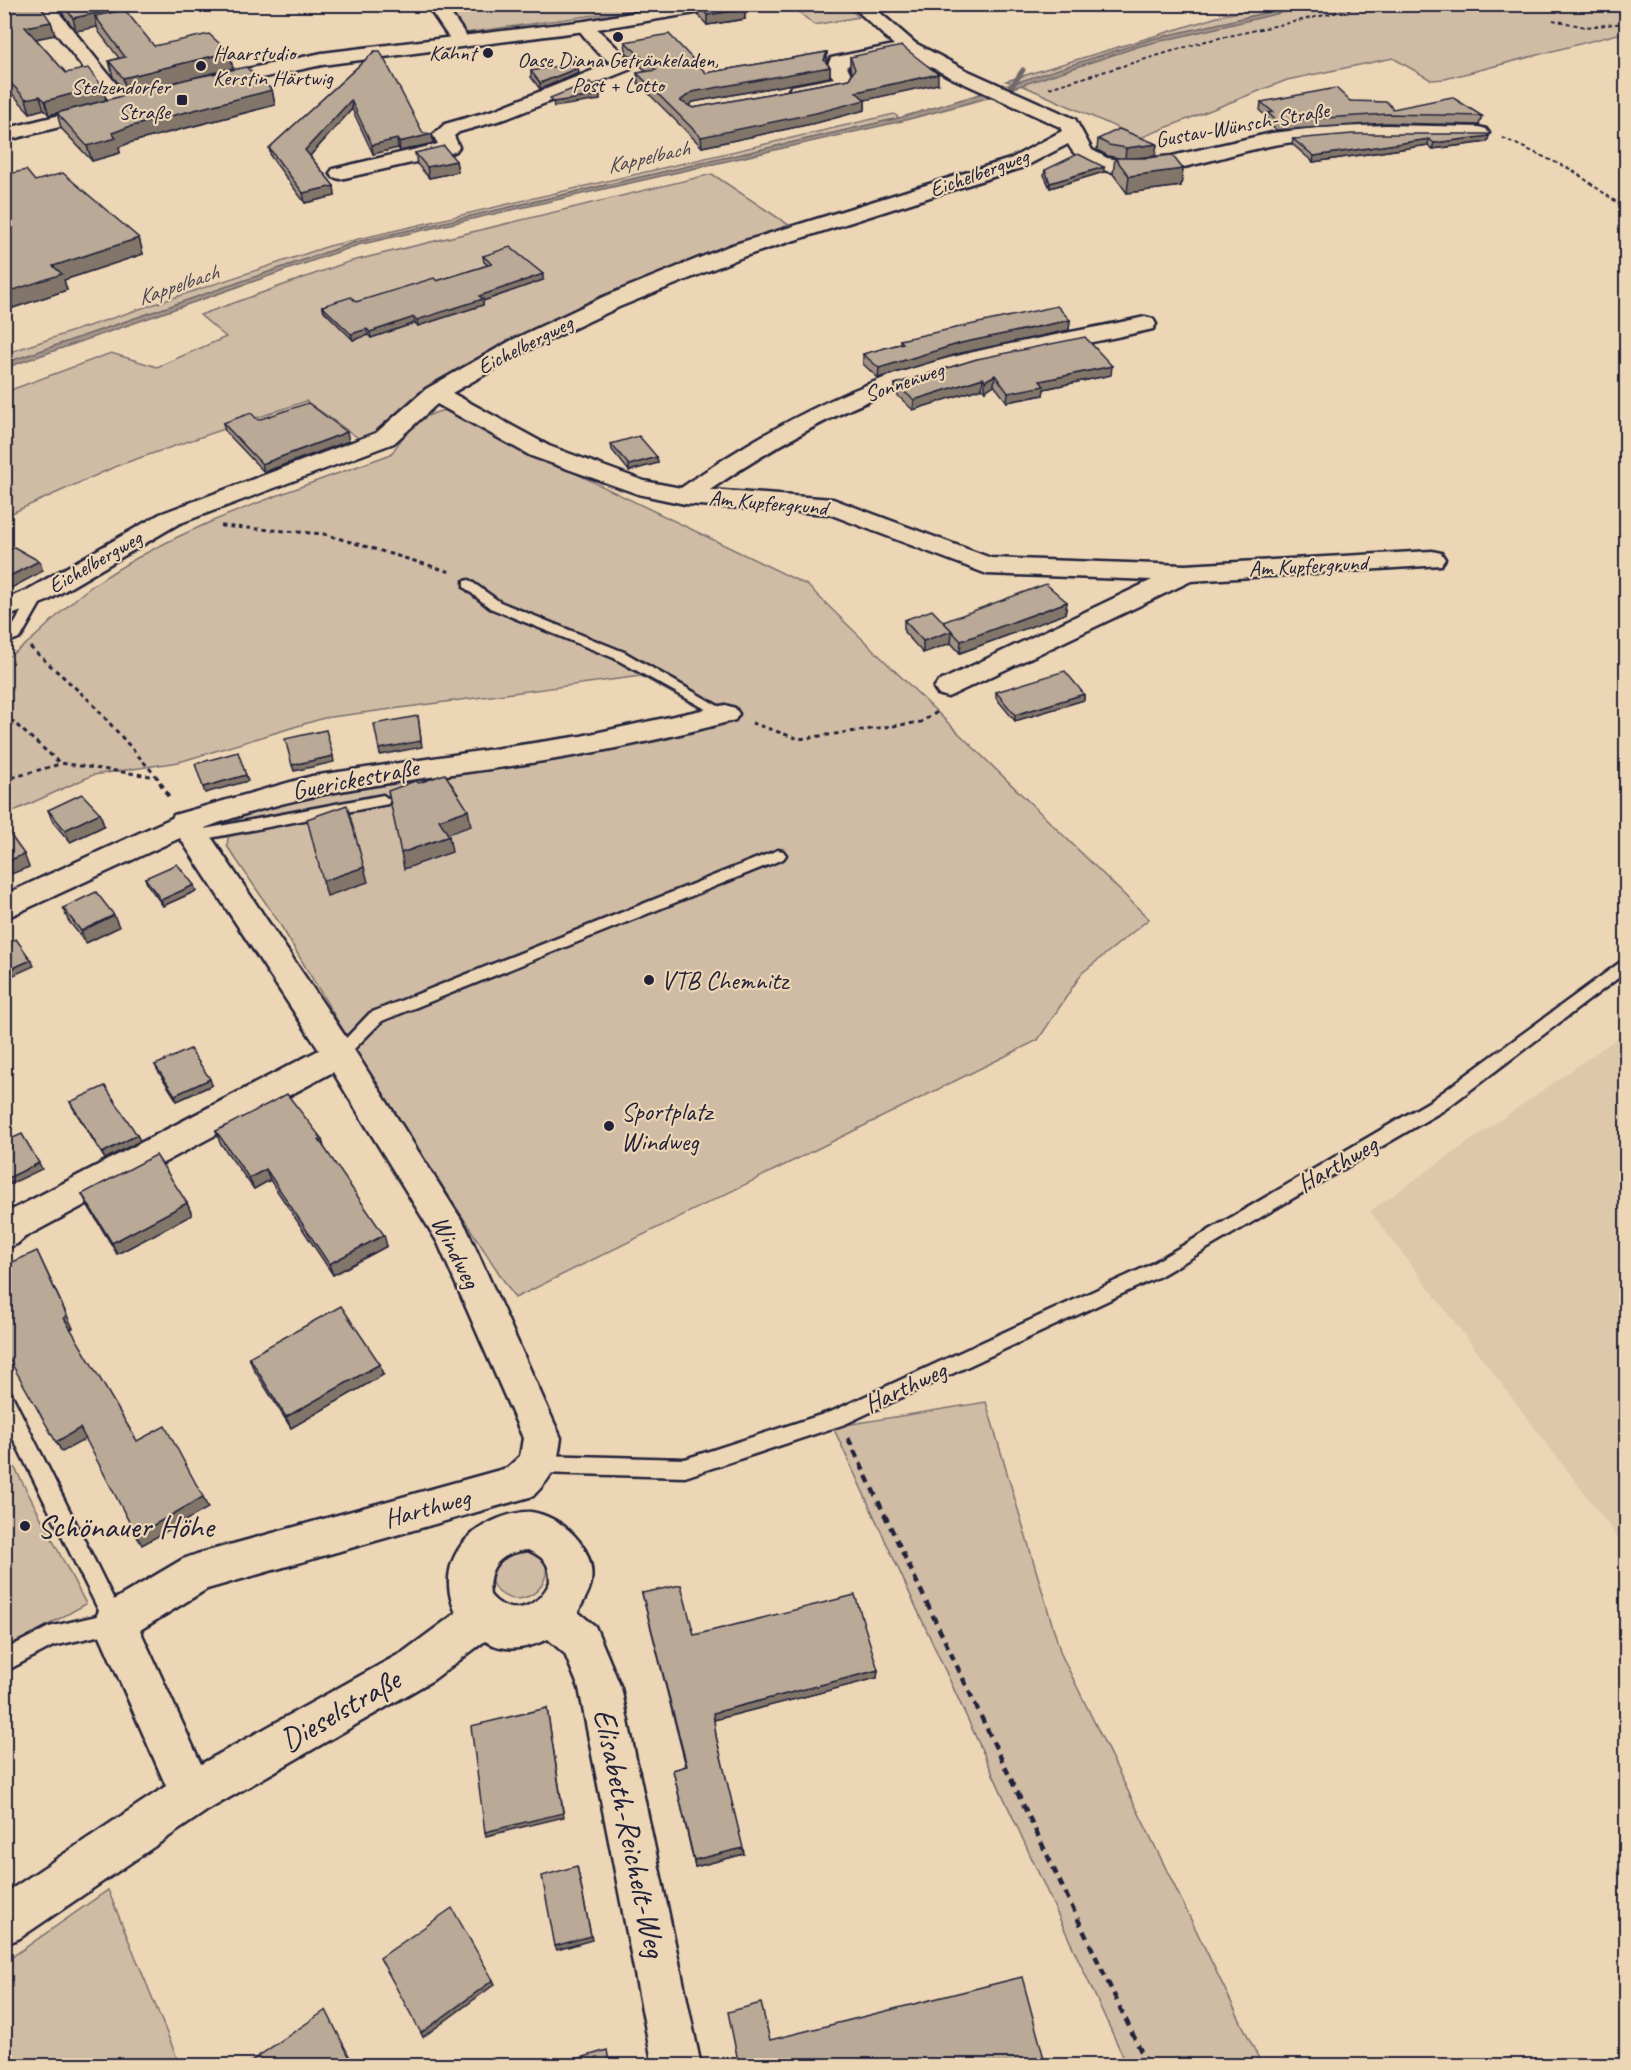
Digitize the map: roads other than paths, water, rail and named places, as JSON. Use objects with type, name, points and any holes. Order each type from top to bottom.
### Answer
[{"type":"street","points":[[42,4],[123,105]]},
{"type":"street","points":[[435,4],[461,41]]},
{"type":"street","points":[[189,87],[322,59],[585,26],[720,4]]},
{"type":"street","name":"Gustav-Wünsch-Straße","points":[[859,4],[908,47],[980,84],[1068,123],[1081,152],[1090,160],[1115,167],[1171,162],[1291,136],[1368,130],[1479,133]]},
{"type":"street","points":[[340,173],[436,152],[449,147],[443,135],[452,128],[501,114],[624,65],[601,45],[585,26]]},
{"type":"street","points":[[784,93],[841,83],[844,78],[835,69],[838,62],[908,47]]},
{"type":"street","points":[[4,135],[146,99]]},
{"type":"street","name":"Eichelbergweg","points":[[4,610],[38,595],[170,519],[385,438],[434,394],[520,345],[611,302],[737,251],[1017,163],[1073,133]]},
{"type":"street","name":"Sonnenweg","points":[[684,496],[745,454],[818,415],[880,387],[945,367],[1145,324]]},
{"type":"street","name":"Am Kupfergrund","points":[[434,394],[463,407],[540,451],[638,488],[684,496],[834,507],[987,566],[1185,573],[1432,559]]},
{"type":"street","name":"Am Kupfergrund","points":[[948,688],[1185,573]]},
{"type":"street","name":"Guerickestraße","points":[[4,908],[189,829],[278,794],[417,766],[570,748],[648,734],[725,714]]},
{"type":"street","name":"Windweg","points":[[189,829],[339,1054],[453,1237],[542,1438],[538,1464]]},
{"type":"street","points":[[4,1234],[12,1227],[339,1054]]},
{"type":"street","name":"Harthweg","points":[[115,1622],[197,1573],[519,1483],[538,1464]]},
{"type":"street","points":[[531,1531],[559,1544],[570,1564],[571,1587],[563,1603],[551,1615],[538,1623],[516,1628],[494,1625],[482,1618],[473,1605],[468,1591],[468,1575],[474,1560],[484,1547],[498,1537],[514,1532],[531,1531]]},
{"type":"street","name":"Elisabeth-Reichelt-Weg","points":[[551,1615],[580,1640],[600,1688],[677,2066]]},
{"type":"street","name":"Dieselstraße","points":[[4,1922],[192,1794],[418,1666],[482,1618]]},
{"type":"street","points":[[115,1622],[192,1794]]},
{"type":"lane","points":[[469,584],[495,604],[619,655],[725,714]]},
{"type":"lane","points":[[10,637],[38,595]]},
{"type":"lane","points":[[189,829],[383,800]]},
{"type":"lane","points":[[339,1054],[376,1017],[778,855]]},
{"type":"lane","name":"Harthweg","points":[[538,1464],[685,1468],[838,1418],[1154,1271],[1438,1105],[1626,964]]},
{"type":"lane","points":[[4,1399],[115,1622],[49,1637],[4,1662]]},
{"type":"waterway","points":[[1012,86],[1023,70]]},
{"type":"place","name":"Oase Diana Getränkeladen, Post + Lotto","points":[[618,37]]},
{"type":"place","name":"Kahnt","points":[[488,53]]},
{"type":"place","name":"Haarstudio Kerstin Härtwig","points":[[201,66]]},
{"type":"place","name":"Stelzendorfer Straße","points":[[182,100]]},
{"type":"place","name":"VTB Chemnitz","points":[[649,980]]},
{"type":"place","name":"Sportplatz Windweg","points":[[609,1126]]},
{"type":"place","name":"Schönauer Höhe","points":[[25,1526]]},
{"type":"water label","name":"Kappelbach","points":[[648,157]]},
{"type":"water label","name":"Kappelbach","points":[[178,285]]}]
